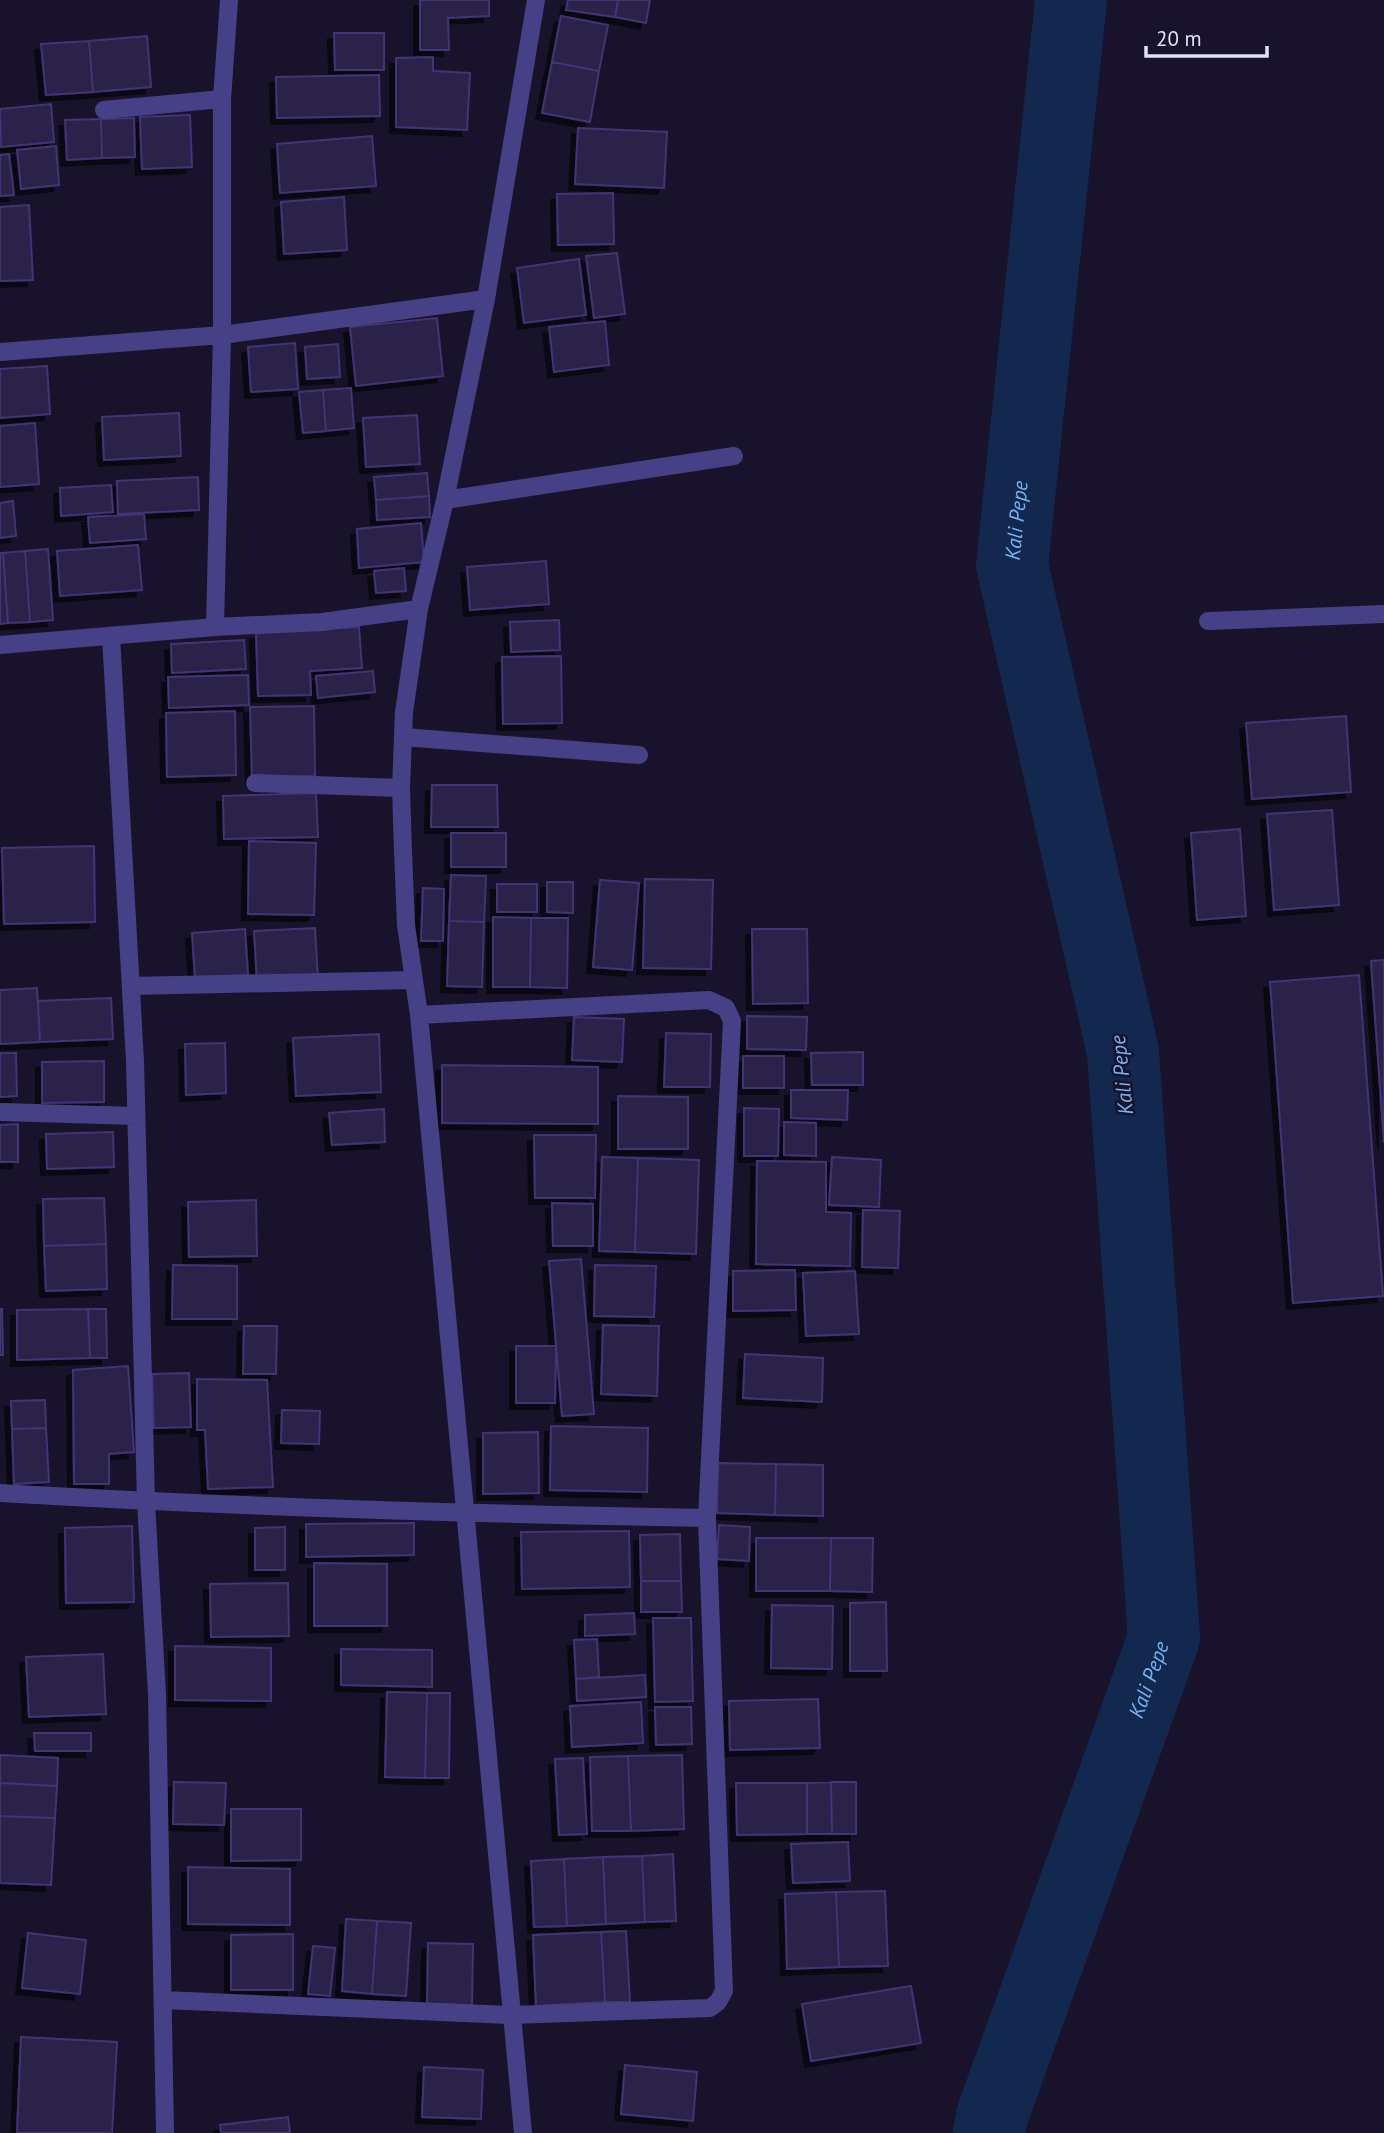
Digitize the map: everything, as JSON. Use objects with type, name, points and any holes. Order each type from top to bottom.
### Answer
[{"type":"street","points":[[215,627],[222,335],[222,99],[229,0]]},
{"type":"street","points":[[523,2133],[419,1015],[406,925],[401,788],[404,712],[419,609],[445,500],[486,299],[536,0]]},
{"type":"street","points":[[104,110],[222,99]]},
{"type":"street","points":[[0,352],[222,335],[486,299]]},
{"type":"street","points":[[445,500],[734,456]]},
{"type":"street","points":[[0,645],[215,627],[322,622],[419,609]]},
{"type":"street","points":[[1208,621],[1384,614]]},
{"type":"street","points":[[111,636],[131,986],[146,1502],[157,1694],[165,2133]]},
{"type":"street","points":[[403,737],[639,755]]},
{"type":"street","points":[[255,783],[401,788]]},
{"type":"street","points":[[131,986],[414,980]]},
{"type":"street","points":[[163,2000],[511,2015],[710,2008],[718,2002],[724,1991],[707,1518],[732,1021],[726,1008],[709,1000],[419,1015]]},
{"type":"street","points":[[2,1112],[136,1116]]},
{"type":"street","points":[[0,1493],[146,1502],[464,1514],[707,1518]]},
{"type":"building","points":[[420,0],[489,0],[489,16],[448,18],[449,50],[420,50]]},
{"type":"building","points":[[568,0],[618,0],[615,17],[566,10]]},
{"type":"building","points":[[618,0],[650,0],[646,23],[615,17]]},
{"type":"building","points":[[561,16],[608,25],[599,71],[552,62]]},
{"type":"building","points":[[334,33],[384,33],[384,70],[335,70]]},
{"type":"building","points":[[147,36],[151,87],[93,92],[89,41]]},
{"type":"building","points":[[89,41],[93,92],[46,95],[41,44]]},
{"type":"building","points":[[433,57],[433,71],[470,73],[467,130],[396,127],[396,58]]},
{"type":"building","points":[[552,62],[599,71],[590,122],[542,113]]},
{"type":"building","points":[[379,75],[380,116],[277,118],[276,77]]},
{"type":"building","points":[[51,104],[54,142],[1,147],[0,109]]},
{"type":"building","points":[[190,115],[192,167],[142,169],[140,117]]},
{"type":"building","points":[[134,118],[135,157],[102,158],[101,119]]},
{"type":"building","points":[[101,119],[102,158],[67,160],[65,120]]},
{"type":"building","points":[[578,128],[667,132],[664,188],[575,184]]},
{"type":"building","points":[[372,136],[376,186],[280,193],[277,144]]},
{"type":"building","points":[[56,146],[59,185],[21,189],[17,150]]},
{"type":"building","points":[[9,154],[14,195],[0,196],[0,155]]},
{"type":"building","points":[[613,193],[614,244],[558,245],[557,194]]},
{"type":"building","points":[[344,197],[347,250],[284,254],[281,202]]},
{"type":"building","points":[[29,205],[33,280],[0,281],[0,207]]},
{"type":"building","points":[[617,253],[625,314],[594,318],[586,256]]},
{"type":"building","points":[[579,259],[586,315],[524,323],[517,268]]},
{"type":"building","points":[[437,318],[443,376],[356,386],[350,327]]},
{"type":"building","points":[[605,321],[609,365],[554,372],[549,327]]},
{"type":"building","points":[[295,343],[298,389],[251,392],[248,347]]},
{"type":"building","points":[[338,344],[340,377],[307,379],[305,347]]},
{"type":"building","points":[[47,366],[50,414],[0,418],[0,369]]},
{"type":"building","points":[[351,388],[354,428],[326,431],[323,390]]},
{"type":"building","points":[[323,390],[326,431],[303,433],[299,392]]},
{"type":"building","points":[[179,413],[181,456],[104,460],[102,417]]},
{"type":"building","points":[[417,415],[420,464],[366,467],[363,418]]},
{"type":"building","points":[[35,423],[39,484],[0,487],[0,426]]},
{"type":"building","points":[[427,473],[429,496],[376,500],[374,477]]},
{"type":"building","points":[[198,477],[199,510],[118,514],[117,481]]},
{"type":"building","points":[[111,485],[113,512],[61,516],[60,488]]},
{"type":"building","points":[[429,496],[430,517],[377,520],[376,500]]},
{"type":"building","points":[[13,501],[16,536],[0,538],[0,503]]},
{"type":"building","points":[[144,514],[146,539],[90,543],[88,517]]},
{"type":"building","points":[[421,523],[424,562],[359,568],[357,529]]},
{"type":"building","points":[[138,545],[142,590],[60,596],[57,551]]},
{"type":"building","points":[[48,549],[53,620],[30,622],[25,551]]},
{"type":"building","points":[[25,551],[30,622],[8,623],[3,553]]},
{"type":"building","points":[[0,553],[3,553],[8,623],[0,624]]},
{"type":"building","points":[[546,561],[549,604],[470,610],[467,567]]},
{"type":"building","points":[[404,568],[406,591],[376,593],[374,571]]},
{"type":"building","points":[[559,620],[560,650],[511,652],[510,622]]},
{"type":"building","points":[[359,627],[362,668],[310,671],[311,695],[258,696],[256,633]]},
{"type":"building","points":[[244,640],[246,669],[172,673],[171,644]]},
{"type":"building","points":[[561,656],[562,723],[503,724],[502,657]]},
{"type":"building","points":[[373,671],[375,692],[318,698],[316,676]]},
{"type":"building","points":[[248,675],[249,705],[169,708],[168,677]]},
{"type":"building","points":[[314,706],[315,776],[252,778],[250,707]]},
{"type":"building","points":[[235,711],[236,775],[167,777],[166,713]]},
{"type":"building","points":[[1346,716],[1351,792],[1252,799],[1246,723]]},
{"type":"building","points":[[432,785],[497,785],[498,827],[431,827]]},
{"type":"building","points":[[316,793],[318,837],[224,839],[223,796]]},
{"type":"building","points":[[1332,810],[1339,905],[1274,910],[1267,814]]},
{"type":"building","points":[[1240,829],[1246,916],[1197,920],[1191,833]]},
{"type":"building","points":[[451,833],[506,833],[506,867],[451,867]]},
{"type":"building","points":[[249,841],[316,843],[314,915],[248,914]]},
{"type":"building","points":[[94,846],[95,922],[4,924],[2,848]]},
{"type":"building","points":[[451,875],[486,876],[484,922],[449,921]]},
{"type":"building","points":[[645,879],[713,880],[711,969],[643,968]]},
{"type":"building","points":[[600,880],[639,883],[632,970],[593,967]]},
{"type":"building","points":[[547,882],[573,882],[573,913],[547,912]]},
{"type":"building","points":[[497,884],[537,884],[537,912],[497,912]]},
{"type":"building","points":[[423,888],[444,889],[443,941],[421,941]]},
{"type":"building","points":[[493,917],[531,918],[530,987],[493,987]]},
{"type":"building","points":[[531,918],[568,918],[567,988],[530,987]]},
{"type":"building","points":[[449,921],[484,922],[482,987],[447,986]]},
{"type":"building","points":[[315,928],[318,979],[257,983],[254,931]]},
{"type":"building","points":[[245,929],[248,975],[195,978],[192,933]]},
{"type":"building","points":[[752,929],[807,929],[808,1003],[753,1004]]},
{"type":"building","points":[[1384,960],[1384,1143],[1371,961]]},
{"type":"building","points":[[1359,975],[1383,1296],[1293,1303],[1270,982]]},
{"type":"building","points":[[37,988],[40,1042],[0,1044],[0,990]]},
{"type":"building","points":[[111,998],[113,1039],[40,1042],[38,1001]]},
{"type":"building","points":[[747,1016],[807,1017],[806,1050],[747,1049]]},
{"type":"building","points":[[574,1017],[624,1019],[622,1062],[572,1060]]},
{"type":"building","points":[[666,1033],[711,1034],[710,1087],[664,1087]]},
{"type":"building","points":[[379,1034],[381,1092],[296,1096],[293,1038]]},
{"type":"building","points":[[225,1043],[226,1093],[186,1095],[185,1044]]},
{"type":"building","points":[[863,1052],[863,1085],[812,1085],[811,1053]]},
{"type":"building","points":[[0,1053],[16,1053],[17,1096],[0,1097]]},
{"type":"building","points":[[743,1056],[784,1056],[784,1088],[743,1088]]},
{"type":"building","points":[[104,1061],[104,1102],[42,1103],[42,1062]]},
{"type":"building","points":[[442,1065],[598,1067],[598,1124],[442,1123]]},
{"type":"building","points":[[791,1090],[848,1090],[847,1120],[791,1118]]},
{"type":"building","points":[[618,1096],[688,1097],[688,1149],[618,1149]]},
{"type":"building","points":[[744,1108],[779,1109],[778,1156],[744,1156]]},
{"type":"building","points":[[384,1109],[385,1142],[332,1145],[329,1113]]},
{"type":"building","points":[[784,1122],[816,1123],[816,1156],[784,1155]]},
{"type":"building","points":[[18,1124],[18,1162],[0,1162],[0,1125]]},
{"type":"building","points":[[113,1132],[114,1167],[47,1169],[46,1134]]},
{"type":"building","points":[[534,1135],[596,1135],[595,1198],[535,1198]]},
{"type":"building","points":[[602,1157],[638,1158],[635,1252],[599,1251]]},
{"type":"building","points":[[832,1157],[881,1160],[879,1207],[829,1205]]},
{"type":"building","points":[[638,1158],[699,1160],[696,1254],[635,1252]]},
{"type":"building","points":[[757,1161],[826,1162],[826,1212],[851,1213],[850,1266],[756,1264]]},
{"type":"building","points":[[104,1198],[106,1244],[44,1246],[43,1199]]},
{"type":"building","points":[[256,1200],[257,1256],[189,1257],[188,1202]]},
{"type":"building","points":[[552,1203],[593,1204],[593,1246],[553,1246]]},
{"type":"building","points":[[863,1210],[900,1211],[898,1268],[862,1267]]},
{"type":"building","points":[[106,1244],[107,1289],[46,1291],[44,1246]]},
{"type":"building","points":[[581,1259],[594,1414],[562,1416],[549,1261]]},
{"type":"building","points":[[173,1265],[237,1266],[237,1319],[172,1319]]},
{"type":"building","points":[[595,1265],[656,1266],[654,1317],[594,1316]]},
{"type":"building","points":[[795,1270],[796,1310],[733,1311],[733,1271]]},
{"type":"building","points":[[855,1271],[859,1334],[806,1336],[803,1273]]},
{"type":"building","points":[[2,1309],[3,1355],[0,1355]]},
{"type":"building","points":[[88,1309],[106,1309],[107,1358],[90,1358]]},
{"type":"building","points":[[88,1309],[90,1358],[17,1360],[17,1310]]},
{"type":"building","points":[[603,1325],[659,1326],[657,1396],[601,1394]]},
{"type":"building","points":[[244,1326],[277,1326],[276,1374],[243,1374]]},
{"type":"building","points":[[516,1346],[556,1346],[555,1403],[516,1403]]},
{"type":"building","points":[[745,1354],[823,1358],[822,1402],[743,1398]]},
{"type":"building","points":[[128,1366],[134,1452],[109,1454],[109,1484],[74,1484],[73,1370]]},
{"type":"building","points":[[189,1373],[191,1427],[154,1428],[152,1374]]},
{"type":"building","points":[[197,1379],[267,1380],[273,1487],[208,1489],[205,1430],[197,1430]]},
{"type":"building","points":[[45,1400],[46,1428],[12,1429],[11,1401]]},
{"type":"building","points":[[282,1410],[320,1411],[319,1444],[281,1443]]},
{"type":"building","points":[[551,1426],[648,1428],[647,1492],[550,1490]]},
{"type":"building","points":[[46,1428],[49,1482],[14,1484],[12,1429]]},
{"type":"building","points":[[538,1432],[539,1493],[483,1494],[483,1433]]},
{"type":"building","points":[[718,1463],[776,1464],[775,1515],[717,1513]]},
{"type":"building","points":[[776,1464],[823,1465],[823,1516],[775,1515]]},
{"type":"building","points":[[414,1523],[414,1555],[306,1557],[306,1524]]},
{"type":"building","points":[[719,1525],[750,1527],[749,1561],[717,1559]]},
{"type":"building","points":[[132,1526],[134,1602],[66,1603],[65,1528]]},
{"type":"building","points":[[285,1527],[285,1570],[255,1570],[255,1528]]},
{"type":"building","points":[[629,1531],[630,1587],[522,1589],[521,1532]]},
{"type":"building","points":[[680,1534],[681,1581],[641,1581],[640,1535]]},
{"type":"building","points":[[756,1538],[831,1538],[830,1591],[756,1591]]},
{"type":"building","points":[[831,1538],[873,1538],[872,1592],[830,1591]]},
{"type":"building","points":[[314,1563],[387,1564],[387,1626],[314,1626]]},
{"type":"building","points":[[641,1581],[681,1581],[682,1612],[641,1612]]},
{"type":"building","points":[[288,1583],[289,1636],[211,1637],[210,1584]]},
{"type":"building","points":[[886,1602],[887,1671],[850,1671],[850,1603]]},
{"type":"building","points":[[772,1605],[833,1606],[832,1669],[771,1668]]},
{"type":"building","points":[[634,1613],[635,1634],[585,1636],[585,1615]]},
{"type":"building","points":[[653,1618],[691,1618],[693,1701],[655,1702]]},
{"type":"building","points":[[597,1639],[599,1677],[576,1679],[574,1640]]},
{"type":"building","points":[[175,1646],[271,1648],[271,1701],[175,1700]]},
{"type":"building","points":[[341,1649],[432,1650],[432,1687],[341,1685]]},
{"type":"building","points":[[103,1654],[106,1714],[29,1717],[26,1657]]},
{"type":"building","points":[[645,1675],[646,1697],[577,1701],[576,1679]]},
{"type":"building","points":[[387,1692],[427,1693],[425,1778],[385,1777]]},
{"type":"building","points":[[427,1693],[450,1693],[449,1778],[425,1778]]},
{"type":"building","points":[[818,1699],[820,1748],[730,1750],[729,1701]]},
{"type":"building","points":[[641,1702],[643,1743],[572,1747],[570,1706]]},
{"type":"building","points":[[655,1707],[691,1707],[692,1744],[656,1745]]},
{"type":"building","points":[[34,1733],[91,1733],[91,1751],[35,1751]]},
{"type":"building","points":[[0,1755],[58,1758],[57,1786],[0,1783]]},
{"type":"building","points":[[682,1755],[684,1829],[631,1831],[628,1756]]},
{"type":"building","points":[[628,1756],[631,1831],[592,1831],[590,1757]]},
{"type":"building","points":[[583,1758],[587,1834],[559,1835],[555,1759]]},
{"type":"building","points":[[174,1782],[226,1783],[224,1825],[173,1824]]},
{"type":"building","points":[[831,1782],[856,1782],[856,1834],[832,1834]]},
{"type":"building","points":[[831,1782],[832,1834],[807,1834],[807,1783]]},
{"type":"building","points":[[0,1783],[57,1786],[55,1818],[0,1816]]},
{"type":"building","points":[[736,1783],[807,1783],[807,1834],[737,1835]]},
{"type":"building","points":[[231,1809],[301,1809],[301,1860],[231,1861]]},
{"type":"building","points":[[0,1816],[55,1818],[51,1885],[0,1883]]},
{"type":"building","points":[[848,1842],[850,1881],[793,1883],[791,1844]]},
{"type":"building","points":[[673,1854],[676,1921],[645,1922],[642,1856]]},
{"type":"building","points":[[642,1856],[645,1922],[606,1924],[603,1857]]},
{"type":"building","points":[[603,1857],[606,1924],[567,1926],[564,1859]]},
{"type":"building","points":[[564,1859],[567,1926],[534,1927],[531,1861]]},
{"type":"building","points":[[188,1867],[290,1869],[290,1925],[188,1924]]},
{"type":"building","points":[[885,1891],[888,1966],[839,1967],[836,1892]]},
{"type":"building","points":[[836,1892],[839,1967],[787,1969],[785,1894]]},
{"type":"building","points":[[346,1919],[377,1921],[372,1994],[342,1991]]},
{"type":"building","points":[[377,1921],[411,1923],[406,1996],[372,1994]]},
{"type":"building","points":[[626,1931],[630,2002],[605,2002],[601,1932]]},
{"type":"building","points":[[601,1932],[605,2002],[536,2006],[533,1935]]},
{"type":"building","points":[[28,1933],[86,1940],[80,1994],[22,1988]]},
{"type":"building","points":[[293,1934],[293,1990],[231,1990],[231,1935]]},
{"type":"building","points":[[428,1943],[473,1944],[472,2008],[427,2007]]},
{"type":"building","points":[[313,1946],[335,1948],[330,1996],[308,1994]]},
{"type":"building","points":[[911,1986],[921,2043],[811,2061],[802,2004]]},
{"type":"building","points":[[21,2037],[117,2042],[112,2133],[17,2133]]},
{"type":"building","points":[[625,2065],[697,2072],[693,2121],[621,2114]]},
{"type":"building","points":[[424,2067],[483,2070],[481,2119],[422,2117]]},
{"type":"building","points":[[288,2117],[290,2133],[221,2133],[220,2125]]},
{"type":"waterway","name":"Kali Pepe","points":[[989,2133],[992,2116],[1164,1638],[1123,1052],[1012,565],[1071,0]]}]
